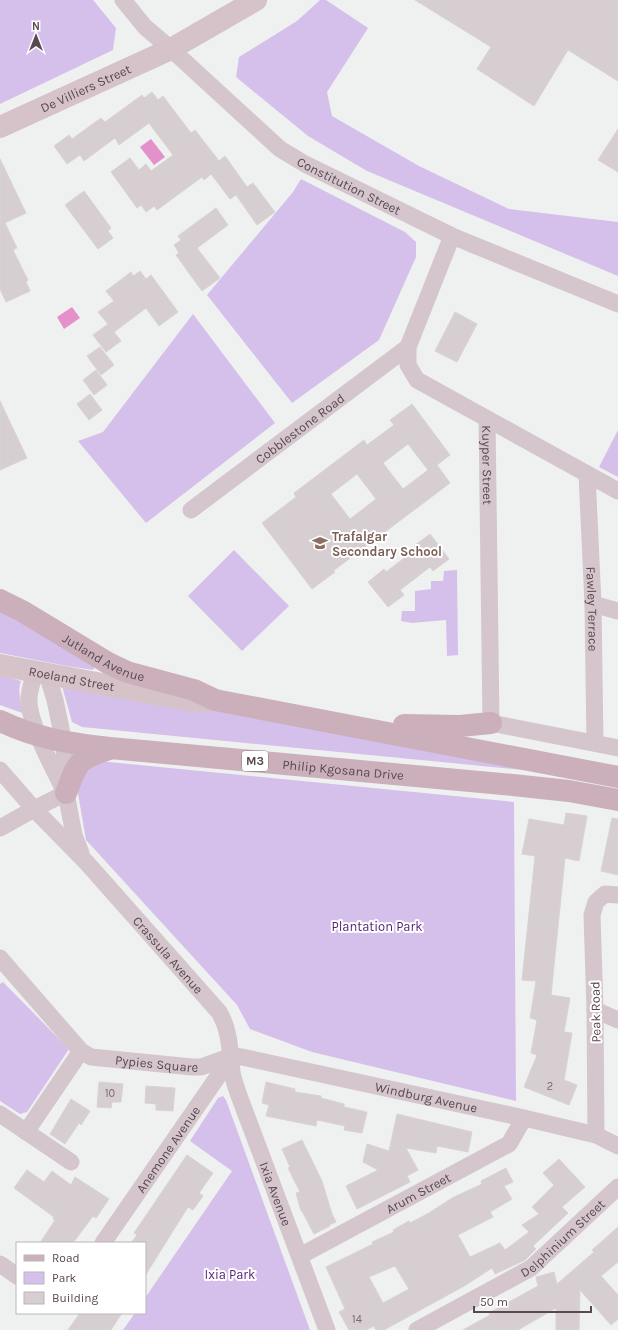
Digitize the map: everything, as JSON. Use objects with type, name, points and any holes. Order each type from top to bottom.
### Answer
[{"type":"main road","name":"De Villiers Street","points":[[0,127],[171,49],[256,0]]},
{"type":"main road","name":"Jutland Avenue","points":[[0,600],[108,663],[127,672],[194,690],[215,700]]},
{"type":"main road","name":"Roeland Street","points":[[0,665],[193,701],[215,700]]},
{"type":"main road","points":[[215,700],[618,777]]},
{"type":"main road","name":"Philip Kgosana Drive","points":[[0,721],[40,737],[64,743],[513,785],[569,791],[618,800]]},
{"type":"main road","points":[[345,724],[460,726],[491,723]]},
{"type":"main road","points":[[66,793],[75,769],[80,761],[90,755],[110,748]]},
{"type":"street","name":"Constitution Street","points":[[123,0],[145,27],[280,149],[305,164],[452,236],[618,304]]},
{"type":"street","name":"Kuyper Street","points":[[452,236],[408,347],[408,365],[417,380],[487,419],[491,723]]},
{"type":"street","name":"Cobblestone Road","points":[[191,510],[408,347]]},
{"type":"street","points":[[487,419],[618,491]]},
{"type":"street","name":"Fawley Terrace","points":[[587,474],[593,604],[595,744]]},
{"type":"street","points":[[593,604],[618,611]]},
{"type":"street","name":"Crassula Avenue","points":[[41,673],[29,702],[32,717],[66,793]]},
{"type":"street","name":"Crassula Avenue","points":[[41,673],[56,705],[64,743],[66,793],[74,835],[87,863]]},
{"type":"street","points":[[491,723],[618,748]]},
{"type":"street","name":"Crassula Avenue","points":[[0,770],[34,809],[87,863],[219,1012],[227,1028],[232,1056]]},
{"type":"street","points":[[0,828],[66,793]]},
{"type":"street","name":"Peak Road","points":[[596,1135],[595,1010],[592,915],[596,902],[612,895]]},
{"type":"street","name":"Pypies Square","points":[[2,965],[81,1051],[91,1057],[201,1067],[232,1056]]},
{"type":"street","points":[[595,1010],[618,1020]]},
{"type":"street","points":[[26,1132],[81,1051]]},
{"type":"street","name":"Windburg Avenue","points":[[232,1056],[249,1058],[524,1118],[596,1135],[618,1146]]},
{"type":"street","name":"Anemone Avenue","points":[[104,1242],[232,1056]]},
{"type":"street","name":"Ixia Avenue","points":[[232,1056],[232,1073],[238,1093],[327,1330]]},
{"type":"street","points":[[0,1114],[71,1162]]},
{"type":"street","name":"Arum Street","points":[[300,1256],[509,1144],[524,1118]]},
{"type":"street","name":"Delphinium Street","points":[[417,1330],[531,1268],[618,1187]]},
{"type":"street","points":[[0,1264],[16,1275]]},
{"type":"green space","points":[[0,0],[93,0],[116,28],[113,50],[0,104]]},
{"type":"green space","points":[[320,0],[326,0],[368,28],[327,92],[332,116],[419,166],[509,209],[618,222],[618,276],[367,171],[308,136],[236,77],[239,57],[297,21]]},
{"type":"green space","points":[[301,179],[405,232],[416,242],[416,257],[379,340],[292,403],[207,295],[293,192]]},
{"type":"green space","points":[[193,314],[275,423],[146,523],[78,441],[103,432]]},
{"type":"green space","points":[[618,430],[618,477],[599,467]]},
{"type":"green space","points":[[234,550],[289,606],[242,651],[188,596]]},
{"type":"green space","points":[[457,570],[458,655],[447,656],[446,620],[412,623],[401,621],[402,611],[415,611],[415,591],[431,589],[431,581],[443,581],[444,571]]},
{"type":"green space","points":[[0,608],[95,666],[93,670],[0,653]]},
{"type":"green space","points":[[0,675],[21,681],[19,694],[25,714],[0,705]]},
{"type":"green space","points":[[62,686],[239,712],[534,771],[82,727],[72,722]]},
{"type":"green space","name":"Plantation Park","points":[[99,761],[514,802],[516,1101],[312,1052],[250,1029],[237,1005],[86,840],[76,782],[78,775]]},
{"type":"green space","points":[[3,982],[69,1049],[27,1112],[20,1114],[0,1101],[0,984]]},
{"type":"green space","name":"Ixia Park","points":[[223,1096],[226,1100],[310,1330],[123,1330],[134,1314],[146,1314],[146,1297],[232,1171],[190,1141],[218,1098]]},
{"type":"shaded area","points":[[151,139],[165,157],[154,165],[140,147]]},
{"type":"shaded area","points":[[72,307],[80,318],[64,329],[57,317]]},
{"type":"building","points":[[415,0],[618,0],[618,81],[568,50],[534,106],[477,69],[491,47]]},
{"type":"building","points":[[152,92],[158,100],[163,96],[191,133],[195,130],[219,161],[225,156],[247,187],[253,183],[275,212],[257,225],[236,195],[230,199],[211,174],[204,180],[202,177],[157,210],[154,206],[146,212],[141,205],[137,208],[111,172],[130,158],[139,170],[146,164],[151,171],[173,155],[149,123],[119,145],[115,138],[84,161],[80,155],[67,164],[54,146],[69,135],[72,139],[101,118],[105,122],[142,95],[144,98]]},
{"type":"building","points":[[618,129],[618,172],[598,160]]},
{"type":"building","points":[[0,159],[26,213],[5,223],[17,248],[13,250],[28,280],[26,282],[30,291],[6,302],[0,289]]},
{"type":"building","points":[[84,191],[111,228],[108,231],[113,238],[98,249],[65,205]]},
{"type":"building","points":[[216,208],[228,225],[197,248],[220,278],[202,291],[176,255],[179,253],[174,245],[181,240],[178,236]]},
{"type":"building","points":[[140,271],[146,279],[151,275],[178,312],[159,326],[146,308],[114,332],[121,341],[106,352],[93,335],[108,324],[98,312],[114,301],[106,291],[131,272],[133,276]]},
{"type":"building","points":[[455,312],[477,324],[457,362],[435,351]]},
{"type":"building","points":[[100,347],[114,365],[101,375],[87,356]]},
{"type":"building","points":[[96,370],[107,385],[94,395],[83,380]]},
{"type":"building","points":[[90,394],[102,410],[89,420],[77,404]]},
{"type":"building","points":[[0,401],[27,458],[0,470]]},
{"type":"building","points":[[412,404],[450,455],[437,465],[450,483],[333,571],[335,572],[312,589],[262,523],[296,497],[294,493],[364,440],[367,445],[394,425],[390,420]],"holes":[[[408,444],[428,470],[403,489],[383,463]],[[357,474],[376,499],[350,519],[331,494]]]},
{"type":"building","points":[[430,534],[449,559],[433,571],[430,567],[400,590],[404,595],[388,607],[368,582],[384,569],[386,572],[416,549],[414,546]]},
{"type":"building","points":[[566,813],[587,816],[579,861],[565,858],[551,995],[570,998],[564,1032],[572,1033],[564,1080],[577,1085],[569,1105],[524,1087],[537,1055],[531,1053],[537,1020],[530,1018],[536,981],[522,980],[535,856],[522,854],[529,819],[564,825]]},
{"type":"building","points":[[612,818],[618,819],[618,875],[601,871]]},
{"type":"building","points":[[99,1082],[123,1084],[121,1102],[112,1102],[111,1108],[97,1107]]},
{"type":"building","points":[[266,1082],[295,1089],[295,1092],[321,1096],[321,1098],[344,1104],[344,1107],[367,1112],[362,1133],[344,1130],[345,1126],[317,1120],[316,1126],[266,1116],[269,1105],[262,1103]]},
{"type":"building","points":[[146,1086],[175,1088],[173,1111],[156,1110],[156,1104],[145,1103]]},
{"type":"building","points":[[71,1099],[90,1111],[81,1125],[79,1123],[65,1144],[50,1134]]},
{"type":"building","points":[[397,1114],[472,1132],[468,1152],[437,1146],[436,1153],[406,1148],[418,1170],[407,1176],[410,1182],[357,1209],[346,1186],[378,1170],[363,1162],[367,1144],[389,1151]]},
{"type":"building","points":[[302,1140],[322,1181],[332,1214],[336,1222],[314,1234],[301,1211],[296,1193],[300,1192],[288,1168],[290,1167],[282,1149]]},
{"type":"building","points":[[187,1155],[213,1173],[199,1193],[203,1196],[193,1210],[188,1207],[146,1274],[146,1242],[132,1242],[137,1235],[134,1233]]},
{"type":"building","points":[[559,1159],[585,1187],[562,1207],[568,1213],[533,1246],[536,1249],[525,1260],[495,1274],[492,1268],[466,1285],[384,1330],[376,1330],[374,1326],[366,1330],[349,1330],[339,1312],[345,1309],[326,1267],[373,1244],[372,1242],[394,1232],[393,1230],[409,1221],[410,1223],[452,1198],[482,1184],[481,1181],[506,1168],[513,1182],[504,1186],[512,1199],[490,1212],[493,1217],[458,1235],[470,1257],[500,1243],[505,1250],[529,1232],[522,1225],[539,1214],[532,1207],[554,1185],[543,1173]],"holes":[[[395,1266],[409,1289],[383,1303],[369,1277]]]},
{"type":"building","points":[[27,1170],[44,1182],[52,1171],[71,1185],[75,1177],[109,1199],[96,1218],[93,1216],[74,1242],[41,1242],[55,1220],[53,1219],[54,1217],[14,1188]]},
{"type":"building","points":[[618,1227],[618,1262],[601,1276],[618,1295],[618,1319],[611,1325],[580,1290],[579,1330],[556,1330],[556,1308],[518,1330],[463,1330],[490,1315],[489,1313],[538,1286],[536,1277],[554,1272],[557,1284],[594,1252],[592,1250]]},
{"type":"building","points":[[79,1314],[121,1314],[111,1330],[68,1330]]},
{"type":"place","name":"Trafalgar Secondary School","points":[[320,543]]}]
